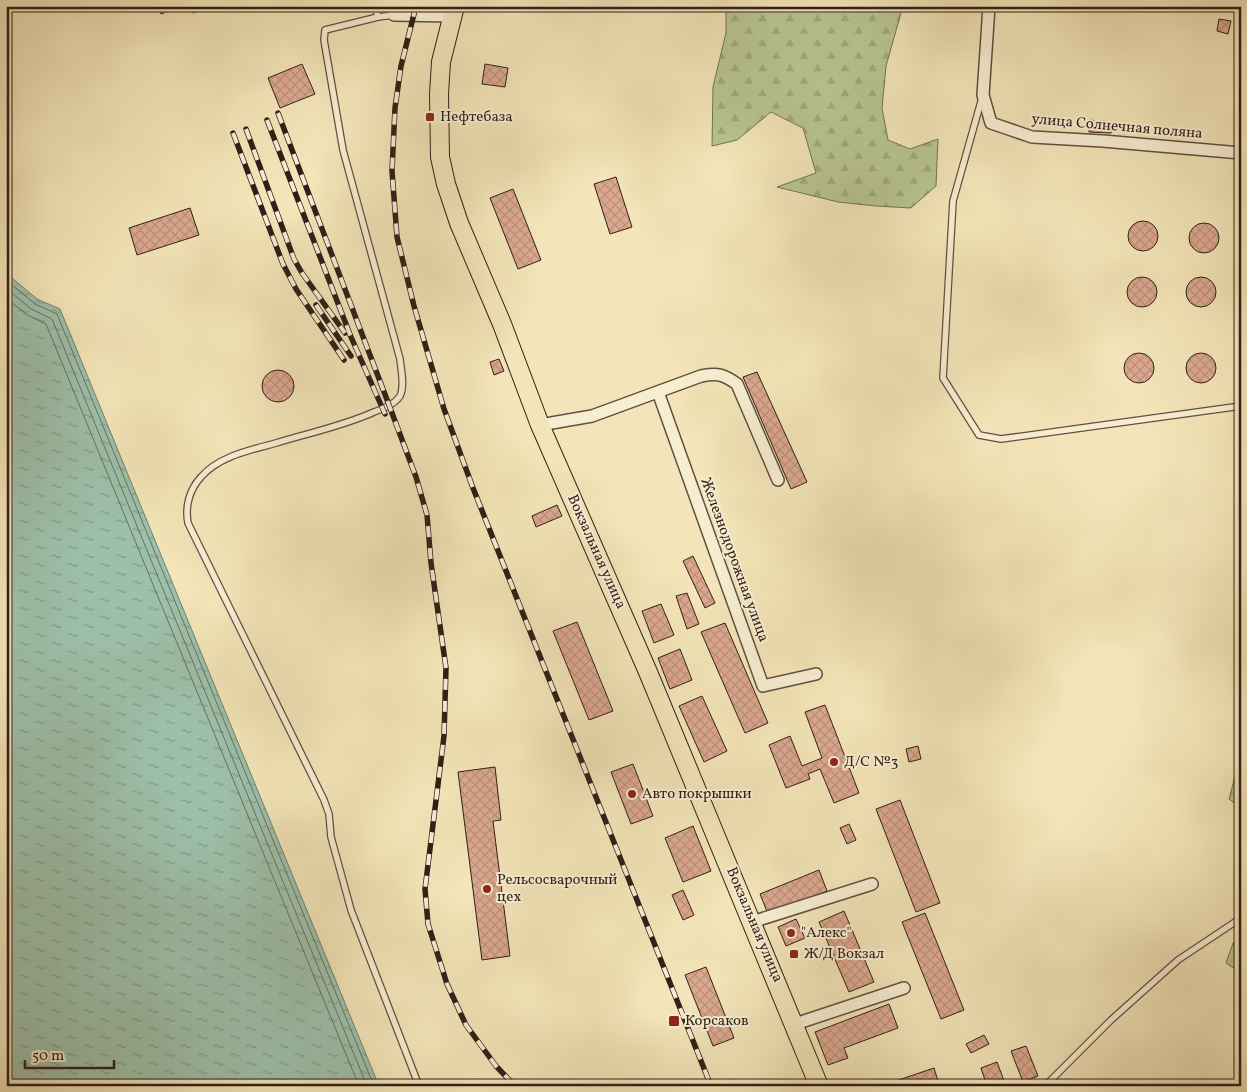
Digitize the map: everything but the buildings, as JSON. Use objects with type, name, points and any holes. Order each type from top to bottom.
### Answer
[{"type":"main road","name":"Вокзальная улица","points":[[454,11],[441,62],[439,94],[440,157],[446,184],[459,223],[502,324],[540,425],[648,672],[819,1086]]},
{"type":"street","name":"улица Солнечная поляна","points":[[989,6],[982,95],[991,123],[1032,137],[1121,142],[1241,153]]},
{"type":"street","points":[[395,11],[454,11]]},
{"type":"street","points":[[540,425],[592,416],[701,376],[715,373],[728,377],[737,384],[778,480]]},
{"type":"street","name":"Железнодорожная улица","points":[[658,392],[763,686],[816,674]]},
{"type":"street","points":[[752,922],[872,884]]},
{"type":"street","points":[[795,1024],[904,988]]},
{"type":"lane","points":[[374,6],[378,18]]},
{"type":"lane","points":[[395,11],[378,18],[325,30],[324,40],[343,150],[400,359],[402,390],[399,398],[362,418],[239,453],[218,464],[201,477],[190,494],[186,512],[188,523],[324,800],[331,837],[352,910],[419,1086]]},
{"type":"lane","points":[[982,95],[953,201],[943,378],[979,435],[1001,438],[1241,406]]},
{"type":"lane","points":[[1045,1086],[1111,1020],[1178,960],[1241,918]]},
{"type":"green space","points":[[726,6],[903,6],[886,66],[882,108],[888,140],[910,149],[938,139],[936,186],[911,208],[838,202],[777,187],[816,173],[803,128],[771,112],[737,140],[712,146],[713,87],[726,33]]},
{"type":"green space","points":[[1241,754],[1241,808],[1229,799]]},
{"type":"green space","points":[[1241,938],[1241,973],[1226,963],[1233,943]]},
{"type":"water","points":[[6,273],[37,299],[60,309],[379,1086],[6,1086]]},
{"type":"railway","points":[[416,6],[401,66],[395,108],[392,171],[397,237],[414,306],[444,409],[473,488],[711,1086]]},
{"type":"railway","points":[[278,113],[416,477],[427,515],[431,563],[446,668],[444,736],[425,889],[428,924],[447,984],[466,1025],[496,1066],[515,1086]]},
{"type":"railway","points":[[267,120],[351,337],[385,414]]},
{"type":"railway","points":[[246,129],[294,259],[345,333]]},
{"type":"railway","points":[[233,133],[283,264],[296,289],[344,360]]},
{"type":"railway","points":[[316,305],[351,356]]},
{"type":"place","name":"Нефтебаза","points":[[430,117]]},
{"type":"place","name":"Д/С №3","points":[[834,762]]},
{"type":"place","name":"Авто покрышки","points":[[632,794]]},
{"type":"place","name":"Рельсосварочный цех","points":[[487,889]]},
{"type":"place","name":"\"Алекс\"","points":[[791,933]]},
{"type":"place","name":"Ж/Д Вокзал","points":[[794,954]]},
{"type":"place","name":"Корсаков","points":[[674,1021]]}]
